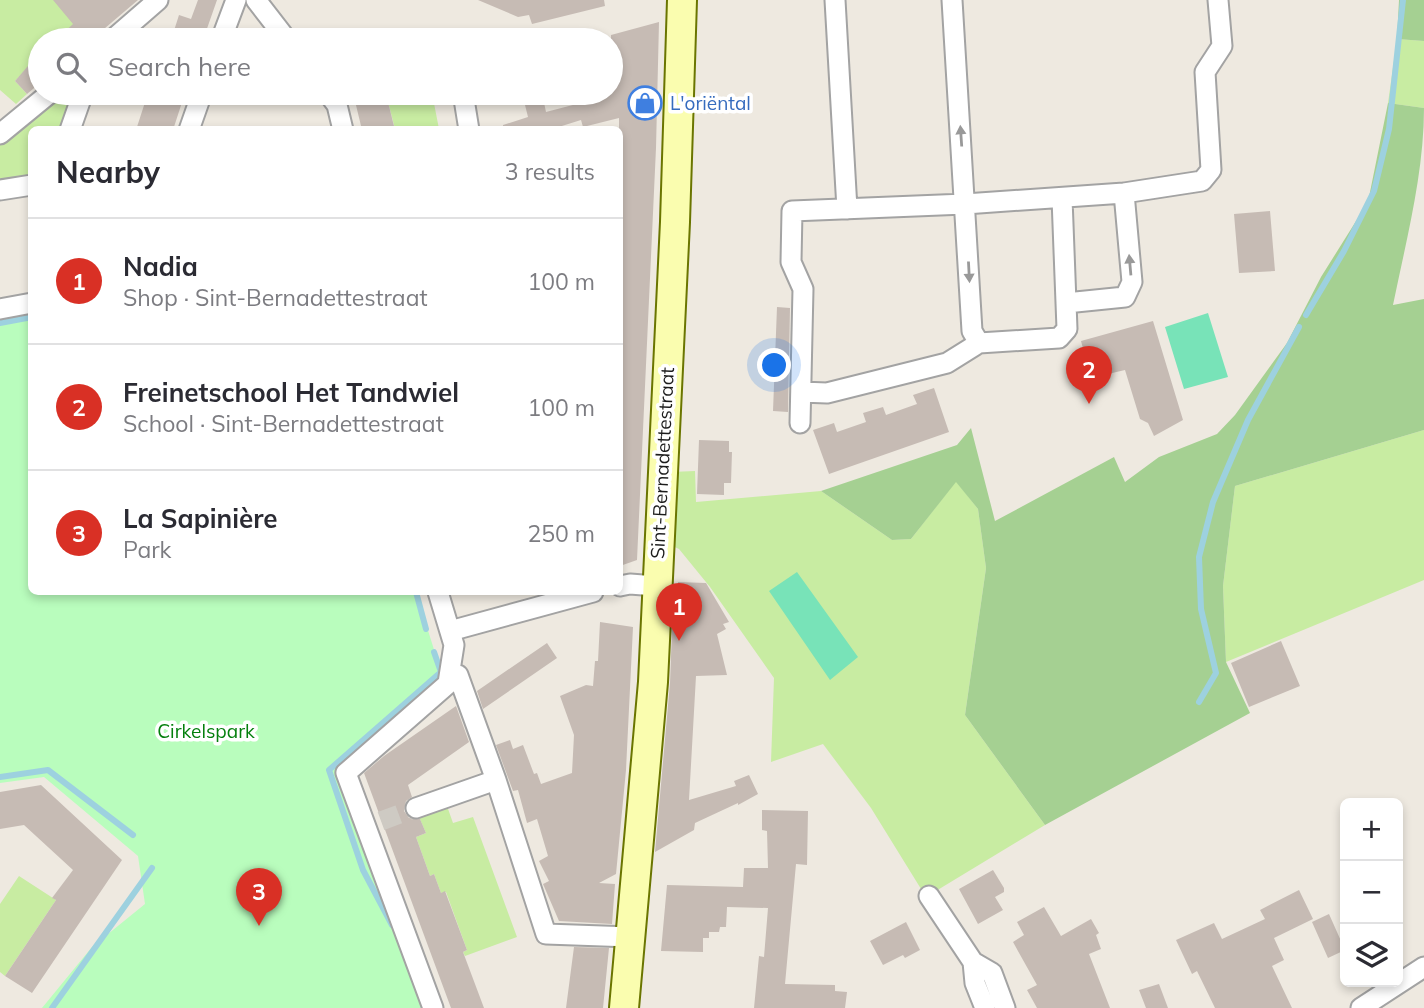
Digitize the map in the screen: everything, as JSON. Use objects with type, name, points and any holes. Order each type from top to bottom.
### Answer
[{"type":"street","points":[[126,28],[158,0]]},
{"type":"street","points":[[226,28],[236,0]]},
{"type":"street","points":[[256,0],[278,28]]},
{"type":"street","name":"Sint-Bernadettestraat","points":[[624,1008],[653,682],[682,0]]},
{"type":"street","points":[[835,0],[847,209]]},
{"type":"street","points":[[952,0],[972,331],[979,342]]},
{"type":"street","points":[[800,423],[803,289],[791,262],[792,211],[1062,198],[1124,193],[1202,181],[1211,170],[1205,72],[1222,46],[1218,0]]},
{"type":"street","points":[[0,134],[35,105]]},
{"type":"street","points":[[71,126],[79,105]]},
{"type":"street","points":[[190,126],[198,105]]},
{"type":"street","points":[[337,105],[342,126]]},
{"type":"street","points":[[465,105],[468,126]]},
{"type":"street","points":[[0,190],[28,186]]},
{"type":"street","points":[[1066,303],[1125,297],[1132,282],[1124,193]]},
{"type":"street","points":[[801,393],[827,393],[947,363],[979,342],[1059,338],[1067,329],[1062,198]]},
{"type":"street","points":[[0,309],[28,304]]},
{"type":"street","points":[[623,585],[656,586]]},
{"type":"street","points":[[439,595],[454,645],[453,679],[496,780],[546,934],[631,937]]},
{"type":"street","points":[[450,631],[563,595]]},
{"type":"street","points":[[433,1008],[373,823],[346,773],[453,679]]},
{"type":"street","points":[[416,808],[496,780]]},
{"type":"street","points":[[929,896],[973,962],[992,974],[1005,1008]]},
{"type":"street","points":[[973,962],[975,983],[985,1008]]},
{"type":"street","points":[[1361,1008],[1424,967]]},
{"type":"green space","points":[[0,0],[93,0],[72,28],[28,28],[28,67],[15,81],[27,94],[16,104],[0,90]]},
{"type":"green space","points":[[1399,0],[1424,0],[1424,41],[1397,39]]},
{"type":"green space","points":[[1397,39],[1424,41],[1424,108],[1388,103]]},
{"type":"green space","points":[[1388,103],[1424,108],[1418,182],[1393,305],[1424,299],[1424,430],[1235,486],[1223,586],[1226,662],[1250,713],[1045,825],[965,715],[986,568],[978,509],[956,482],[911,539],[892,540],[821,491],[957,445],[971,428],[995,521],[1114,457],[1125,482],[1159,457],[1217,434],[1235,415],[1287,343],[1321,277],[1368,202]]},
{"type":"green space","points":[[45,105],[69,105],[61,126],[28,126],[28,178],[0,184],[0,143]]},
{"type":"green space","points":[[389,105],[434,105],[438,126],[394,126]]},
{"type":"green space","points":[[1208,313],[1228,377],[1184,389],[1165,327]]},
{"type":"green space","name":"Cirkelspark","points":[[28,318],[28,595],[417,595],[441,672],[339,772],[428,1008],[42,1008],[92,947],[145,904],[138,856],[44,777],[0,783],[0,323]]},
{"type":"green space","points":[[1424,430],[1424,580],[1226,662],[1223,586],[1235,486]]},
{"type":"green space","points":[[695,471],[696,502],[821,491],[892,540],[911,539],[956,481],[978,509],[986,568],[965,715],[1045,825],[926,897],[871,808],[823,744],[771,762],[774,678],[710,587],[679,549],[668,544],[671,472]]},
{"type":"green space","points":[[797,572],[858,657],[830,680],[769,591]]},
{"type":"green space","points":[[447,806],[453,823],[473,817],[517,937],[465,956],[463,952],[467,950],[446,892],[441,893],[434,874],[430,876],[416,837],[426,833],[419,817]]},
{"type":"green space","points":[[19,876],[56,900],[5,976],[0,972],[0,904]]},
{"type":"building","points":[[53,0],[138,0],[105,28],[69,28],[73,24]]},
{"type":"building","points":[[198,0],[217,0],[207,28],[175,28],[179,15],[191,19]]},
{"type":"building","points":[[478,0],[604,0],[605,6],[532,24],[529,15],[518,17]]},
{"type":"building","points":[[659,22],[656,148],[637,560],[623,565],[623,126],[619,126],[619,118],[587,126],[583,126],[581,120],[562,126],[503,125],[528,117],[525,105],[545,105],[546,112],[573,105],[623,105],[623,32]]},
{"type":"building","points":[[28,66],[28,93],[15,81]]},
{"type":"building","points":[[144,105],[181,105],[174,126],[137,126]]},
{"type":"building","points":[[356,105],[389,105],[394,126],[361,126]]},
{"type":"building","points":[[1270,211],[1275,271],[1239,273],[1234,214]]},
{"type":"building","points":[[777,307],[790,308],[788,412],[773,411]]},
{"type":"building","points":[[1153,321],[1183,420],[1154,436],[1148,423],[1140,419],[1125,370],[1091,378],[1081,341]]},
{"type":"building","points":[[934,388],[949,432],[829,474],[813,430],[834,423],[837,432],[866,422],[863,413],[883,407],[886,415],[917,404],[913,395]]},
{"type":"building","points":[[699,440],[729,441],[729,452],[732,452],[731,483],[724,483],[724,495],[697,494]]},
{"type":"building","points":[[678,582],[706,583],[729,622],[723,624],[726,629],[717,634],[727,675],[696,676],[689,800],[736,786],[734,781],[749,775],[758,794],[695,823],[694,830],[655,852],[670,683],[673,602],[677,603]]},
{"type":"building","points":[[600,622],[633,627],[626,770],[616,874],[599,883],[615,884],[612,924],[559,921],[543,884],[549,881],[539,861],[548,856],[537,819],[527,823],[518,790],[513,791],[496,745],[510,740],[513,749],[523,745],[534,774],[537,773],[541,784],[572,773],[574,735],[560,696],[586,685],[593,686],[595,661],[598,661]]},
{"type":"building","points":[[1281,641],[1300,686],[1249,707],[1231,663]]},
{"type":"building","points":[[547,643],[557,658],[483,709],[477,691]]},
{"type":"building","points":[[456,706],[469,742],[408,785],[412,797],[406,801],[404,811],[409,818],[420,819],[426,833],[416,837],[430,876],[434,874],[441,893],[445,891],[467,950],[463,952],[484,1008],[451,1008],[364,773]]},
{"type":"building","points":[[41,785],[122,860],[32,993],[5,976],[56,900],[52,898],[73,870],[24,825],[0,829],[0,792]]},
{"type":"building","points":[[762,810],[808,811],[807,865],[796,864],[785,984],[835,985],[835,991],[847,992],[845,1008],[754,1008],[759,956],[764,957],[768,908],[727,907],[726,927],[720,927],[719,932],[709,932],[709,938],[703,938],[703,952],[661,951],[667,885],[743,887],[744,868],[768,868],[767,831],[762,830]]},
{"type":"building","points":[[993,870],[1004,888],[1004,892],[995,897],[1003,910],[978,924],[959,889]]},
{"type":"building","points":[[1299,890],[1313,919],[1274,938],[1284,960],[1272,966],[1292,1008],[1215,1008],[1197,971],[1192,974],[1176,940],[1214,923],[1222,939],[1265,919],[1260,910]]},
{"type":"building","points":[[1044,907],[1061,936],[1091,919],[1099,933],[1096,935],[1101,949],[1089,954],[1110,1008],[1037,1008],[1027,990],[1037,985],[1013,942],[1024,935],[1017,922]]},
{"type":"building","points":[[1329,914],[1340,939],[1340,952],[1328,958],[1312,922]]},
{"type":"building","points":[[906,922],[920,950],[883,965],[870,941]]},
{"type":"building","points":[[574,947],[609,948],[603,1008],[566,1008]]},
{"type":"building","points":[[1159,984],[1168,1008],[1146,1008],[1139,990]]},
{"type":"waterway","points":[[1306,315],[1344,251],[1374,191],[1389,129],[1403,0]]},
{"type":"waterway","points":[[0,323],[28,318]]},
{"type":"waterway","points":[[1199,702],[1216,673],[1201,609],[1199,557],[1213,502],[1248,420],[1299,327]]},
{"type":"waterway","points":[[417,595],[426,629]]},
{"type":"waterway","points":[[392,925],[363,870],[329,770],[441,672],[434,652]]},
{"type":"waterway","points":[[0,777],[48,770],[133,835]]},
{"type":"waterway","points":[[52,1008],[152,868]]},
{"type":"tunnel","points":[[381,821],[416,808]]},
{"type":"place","name":"L'oriëntal","points":[[645,103]]},
{"type":"place","name":"Freinetschool Het Tandwiel","points":[[1089,404]]},
{"type":"place","name":"Nadia","points":[[679,641]]},
{"type":"place","name":"La Sapinière","points":[[259,926]]}]
